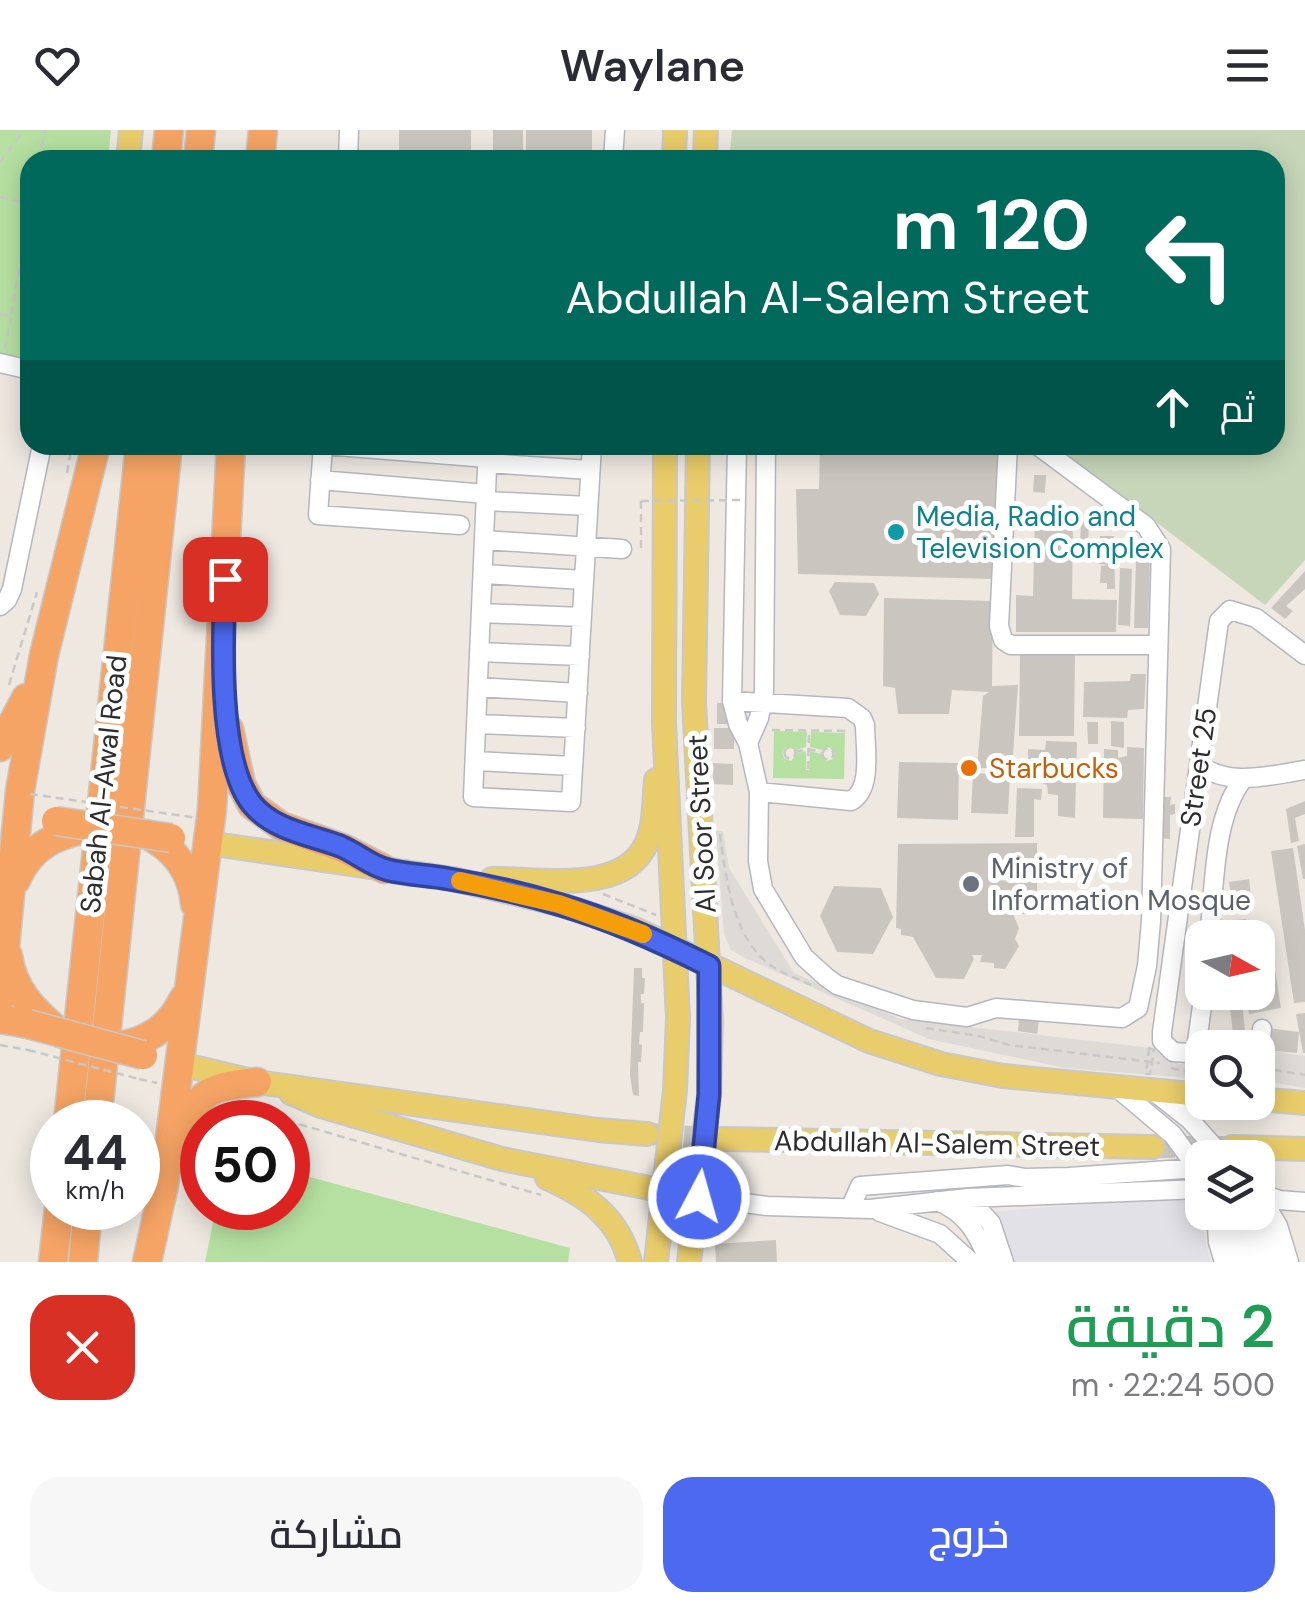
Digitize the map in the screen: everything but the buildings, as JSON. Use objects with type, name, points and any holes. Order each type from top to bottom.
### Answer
[{"type":"highway","points":[[0,998],[16,806],[44,655],[90,455]]},
{"type":"highway","name":"Sabah Al-Awal Road","points":[[70,1100],[139,455]]},
{"type":"highway","name":"Sabah Al-Awal Road","points":[[99,1100],[167,455]]},
{"type":"highway","points":[[147,1262],[164,1185],[197,926],[203,831],[222,678],[232,455]]},
{"type":"highway","points":[[0,747],[14,725],[44,655]]},
{"type":"highway","points":[[222,678],[234,761],[252,804],[281,826],[344,848],[384,870]]},
{"type":"highway","points":[[16,806],[58,828],[94,827],[163,841],[203,831]]},
{"type":"highway","points":[[10,896],[22,866],[58,828]]},
{"type":"highway","points":[[163,841],[190,878],[197,926]]},
{"type":"highway","points":[[7,940],[29,1028]]},
{"type":"highway","points":[[134,1056],[176,1014],[192,968]]},
{"type":"highway","points":[[0,1019],[134,1056],[178,1076]]},
{"type":"highway","points":[[164,1185],[183,1155],[193,1110],[202,1096],[218,1087],[269,1084]]},
{"type":"highway","points":[[53,1262],[57,1230]]},
{"type":"highway","points":[[82,1262],[86,1230]]},
{"type":"main road","points":[[653,455],[664,509]]},
{"type":"main road","name":"Al Soor Street","points":[[656,1262],[677,1054],[677,950],[664,692],[665,455]]},
{"type":"main road","name":"Al Soor Street","points":[[689,1262],[709,1094],[709,966],[694,702],[701,455]]},
{"type":"main road","points":[[453,879],[592,880],[614,874],[632,863],[645,847],[652,826],[664,692]]},
{"type":"main road","points":[[203,831],[384,870],[453,879],[559,904],[634,930],[868,1040],[941,1064],[1003,1076],[1185,1093]]},
{"type":"main road","points":[[178,1076],[396,1099],[647,1134]]},
{"type":"main road","points":[[269,1084],[310,1103],[502,1159],[699,1197]]},
{"type":"main road","points":[[1275,1100],[1305,1103]]},
{"type":"main road","name":"Abdullah Al-Salem Street","points":[[721,1139],[1153,1147]]},
{"type":"main road","points":[[1275,1150],[1305,1149]]},
{"type":"main road","points":[[502,1159],[590,1200],[617,1229],[630,1262]]},
{"type":"street","points":[[0,606],[8,600],[12,589],[40,455]]},
{"type":"street","points":[[323,455],[318,516],[460,525]]},
{"type":"street","points":[[590,470],[488,456],[473,797],[572,802],[591,455]]},
{"type":"street","points":[[737,455],[732,701],[738,724],[752,736]]},
{"type":"street","points":[[766,455],[762,704],[752,736],[759,792],[758,874],[804,957],[838,985],[913,1010],[968,1017],[996,1008],[1122,1018],[1138,1008],[1151,921],[1162,559],[1157,540],[1146,526],[1050,455]]},
{"type":"street","points":[[1008,455],[999,626],[1002,640],[1011,645],[1158,646]]},
{"type":"street","points":[[320,480],[588,506]]},
{"type":"street","points":[[484,540],[622,550]]},
{"type":"street","points":[[483,574],[584,580]]},
{"type":"street","name":"Street 25","points":[[1201,1010],[1196,1049],[1172,1052],[1162,1041],[1162,1032],[1216,634],[1222,614],[1230,610],[1247,613],[1305,655]]},
{"type":"street","points":[[481,613],[582,618]]},
{"type":"street","points":[[479,652],[580,656]]},
{"type":"street","points":[[478,688],[578,693]]},
{"type":"street","points":[[732,701],[848,708],[862,718],[864,787],[858,798],[851,801],[759,792]]},
{"type":"street","points":[[476,724],[576,728]]},
{"type":"street","points":[[475,761],[574,766]]},
{"type":"street","points":[[1199,764],[1216,775],[1244,778]]},
{"type":"street","name":"Street 25","points":[[1211,920],[1223,818],[1232,795],[1244,778],[1305,770]]},
{"type":"street","points":[[1193,805],[1210,808],[1223,818]]},
{"type":"street","points":[[1116,1087],[1160,1122],[1185,1153]]},
{"type":"street","points":[[1152,1090],[1214,1140]]},
{"type":"street","points":[[861,1208],[860,1186],[1008,1175],[1025,1178],[1185,1173]]},
{"type":"street","points":[[699,1197],[767,1206],[861,1208],[968,1198],[1185,1190]]},
{"type":"street","points":[[968,1198],[991,1223],[1004,1262]]},
{"type":"street","points":[[1275,1199],[1305,1202]]},
{"type":"street","points":[[936,1201],[969,1222],[989,1262]]},
{"type":"street","points":[[861,1208],[940,1234],[971,1262]]},
{"type":"street","points":[[1275,1221],[1290,1262]]},
{"type":"street","points":[[1218,1230],[1224,1262]]},
{"type":"street","points":[[1226,1230],[1237,1262]]},
{"type":"street","points":[[1253,1230],[1263,1261]]},
{"type":"street","points":[[1262,1230],[1263,1261]]},
{"type":"path","points":[[0,162],[24,130]]},
{"type":"path","points":[[2,363],[20,264]]},
{"type":"path","points":[[0,314],[11,316]]},
{"type":"path","points":[[67,472],[70,455]]},
{"type":"path","points":[[641,552],[641,501],[744,500]]},
{"type":"path","points":[[7,691],[38,588]]},
{"type":"path","points":[[752,736],[808,730],[865,731]]},
{"type":"path","points":[[808,730],[808,769]]},
{"type":"path","points":[[796,752],[822,752]]},
{"type":"path","points":[[16,806],[203,831]]},
{"type":"path","points":[[596,892],[657,915]]},
{"type":"path","points":[[721,908],[735,906]]},
{"type":"path","points":[[0,1045],[29,1028],[134,1056],[178,1076]]},
{"type":"path","points":[[1275,1070],[1305,1075]]},
{"type":"path","points":[[310,1128],[544,1196]]},
{"type":"shaded area","points":[[716,831],[723,831],[729,868],[794,973],[901,1019],[1152,1048],[1167,1060],[1185,1063],[1185,1078],[1065,1068],[929,1039],[743,957],[731,950],[724,934]]},
{"type":"shaded area","points":[[1275,1052],[1305,1056],[1305,1088],[1275,1083]]},
{"type":"shaded area","points":[[1185,1197],[1185,1230],[1202,1230],[1211,1262],[1005,1262],[988,1212]]},
{"type":"green space","points":[[0,130],[111,130],[109,150],[20,150],[20,358],[0,354]]},
{"type":"green space","points":[[732,130],[1305,130],[1305,560],[1265,605],[1068,455],[1285,455],[1285,150],[730,150]]},
{"type":"green space","points":[[774,731],[807,732],[806,747],[786,747],[782,753],[791,761],[797,753],[806,751],[806,770],[810,751],[821,754],[826,761],[833,759],[835,753],[829,747],[810,747],[811,732],[845,733],[844,779],[773,778]]},
{"type":"green space","points":[[310,1177],[570,1248],[568,1262],[205,1262],[212,1230],[310,1230]]},
{"type":"tunnel","points":[[651,1134],[721,1139]]},
{"type":"tunnel","points":[[1153,1147],[1185,1147]]},
{"type":"slow traffic","points":[[460,881],[559,904],[643,934]]},
{"type":"place","name":"Media, Radio and Television Complex","points":[[896,532]]},
{"type":"place","name":"Starbucks","points":[[969,768]]},
{"type":"place","name":"Ministry of Information Mosque","points":[[971,884]]},
{"type":"route","points":[[225,579],[222,678],[234,761],[252,804],[267,818],[344,848],[384,870],[453,879],[559,904],[634,930],[709,966],[709,1094],[699,1197]]}]
